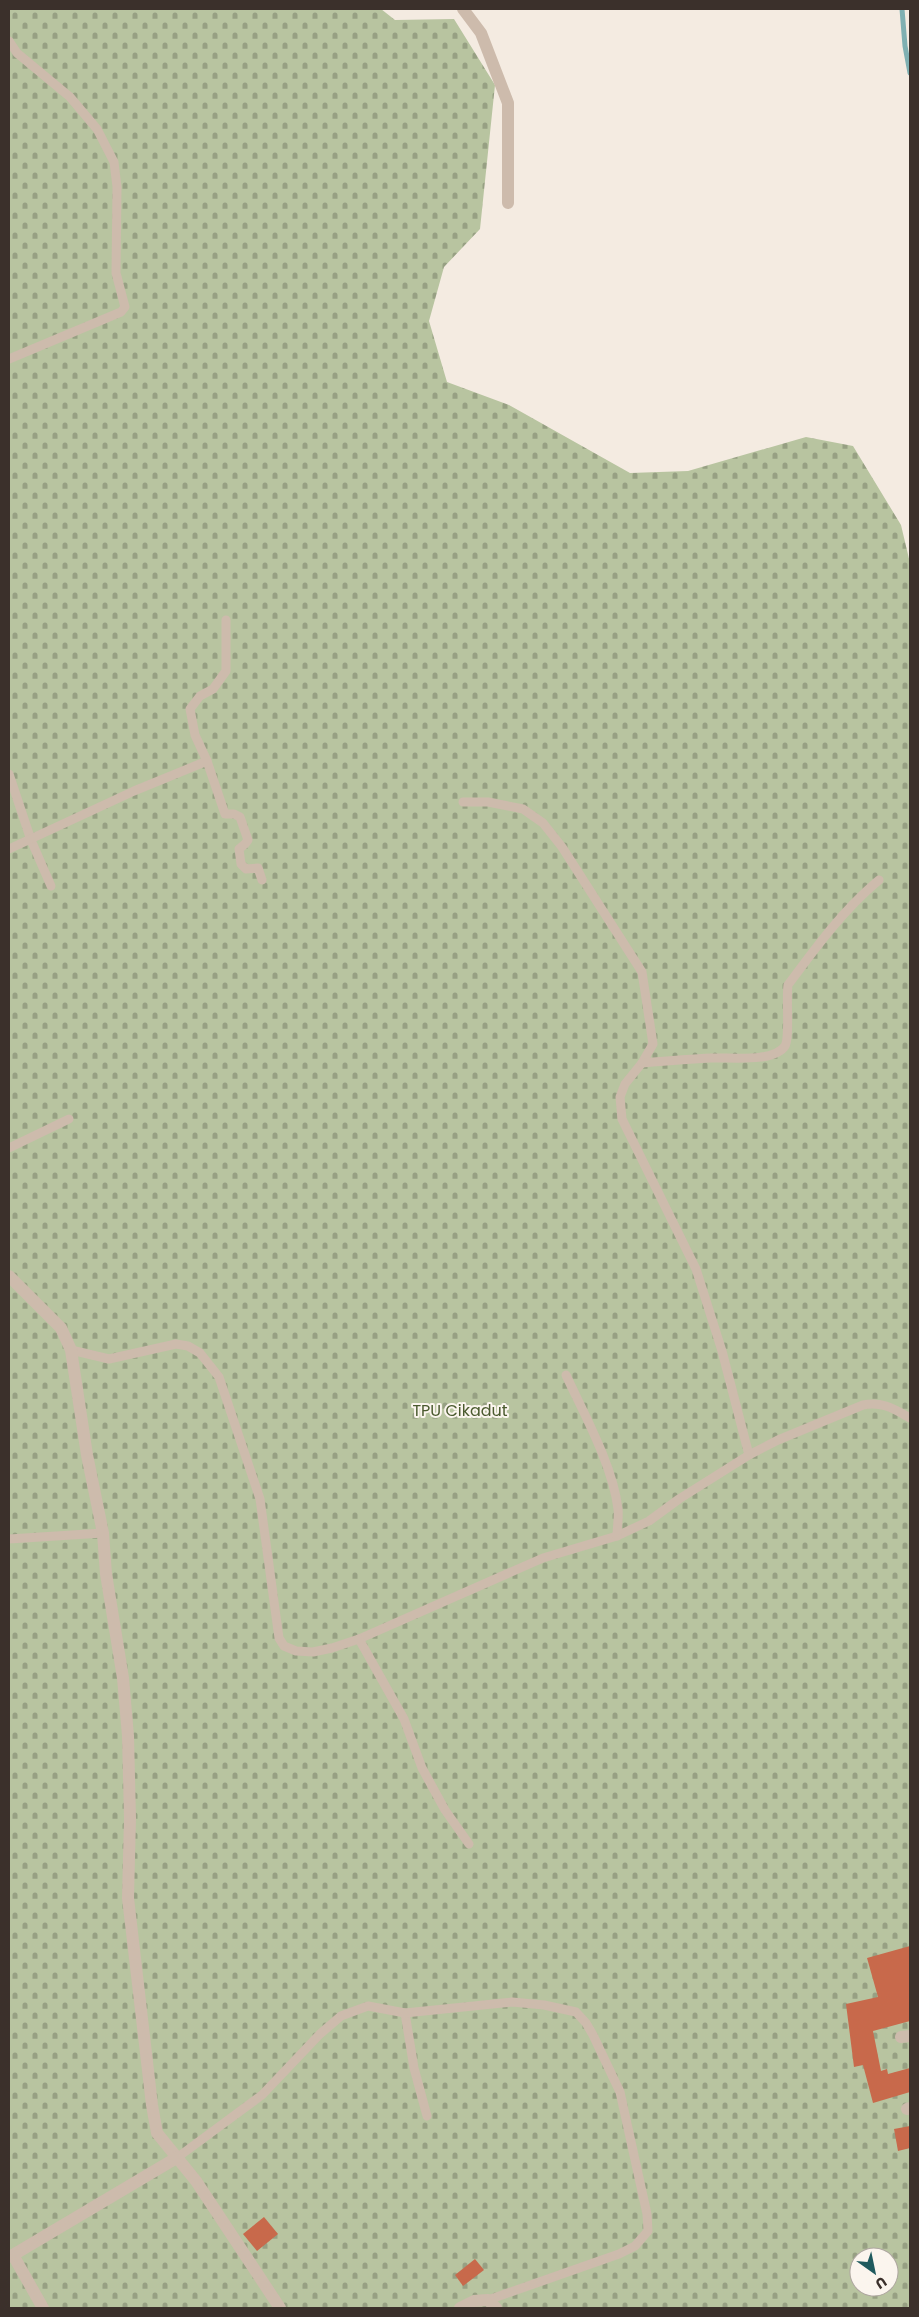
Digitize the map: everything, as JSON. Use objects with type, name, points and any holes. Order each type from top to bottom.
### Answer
[{"type":"street","points":[[462,9],[481,33],[508,103],[508,203]]},
{"type":"street","points":[[9,1276],[61,1328],[71,1350],[87,1455],[103,1533],[106,1574],[123,1678],[128,1763],[128,1898],[152,2105],[157,2133],[178,2157],[280,2308]]},
{"type":"street","points":[[43,2308],[11,2250],[178,2157]]},
{"type":"street","points":[[460,2308],[474,2301],[492,2304]]},
{"type":"lane","points":[[9,41],[17,53],[70,97],[97,129],[114,162],[117,187],[116,273],[125,307],[121,312],[9,359]]},
{"type":"lane","points":[[226,620],[226,671],[214,690],[200,696],[190,709],[196,735],[225,814],[234,814],[240,817],[248,840],[239,849],[241,864],[246,869],[258,868],[262,880]]},
{"type":"lane","points":[[9,849],[134,791],[207,761]]},
{"type":"lane","points":[[9,774],[31,840],[51,886]]},
{"type":"lane","points":[[463,802],[488,802],[523,809],[543,823],[562,846],[642,972],[652,1044],[642,1063],[625,1084],[620,1097],[622,1119],[696,1268],[722,1351],[749,1455]]},
{"type":"lane","points":[[642,1063],[714,1058],[746,1059],[776,1053],[785,1047],[788,1038],[786,998],[788,985],[856,898],[879,880]]},
{"type":"lane","points":[[9,1148],[69,1119]]},
{"type":"lane","points":[[71,1350],[109,1359],[176,1344],[188,1346],[200,1353],[219,1377],[260,1499],[279,1638],[284,1646],[296,1651],[313,1652],[359,1639],[544,1558],[617,1536],[649,1520],[749,1455],[863,1404],[875,1403],[886,1405],[910,1418]]},
{"type":"lane","points":[[566,1375],[595,1437],[615,1493],[618,1511],[617,1536]]},
{"type":"lane","points":[[9,1539],[103,1533]]},
{"type":"lane","points":[[359,1639],[404,1719],[422,1768],[445,1810],[469,1844]]},
{"type":"lane","points":[[178,2157],[262,2095],[320,2034],[341,2016],[368,2006],[405,2013],[512,2002],[544,2005],[576,2012],[586,2022],[620,2092],[647,2214],[648,2232],[635,2246],[619,2254],[492,2304]]},
{"type":"lane","points":[[405,2013],[414,2068],[427,2116]]},
{"type":"green space","name":"TPU Cikadut","points":[[9,9],[381,9],[395,20],[454,19],[495,85],[480,229],[444,267],[429,321],[447,382],[509,405],[630,473],[688,471],[806,437],[853,446],[901,525],[910,563],[910,2308],[9,2308]]},
{"type":"building","points":[[910,1946],[910,2021],[873,2031],[881,2071],[887,2069],[888,2074],[910,2068],[910,2092],[873,2103],[863,2065],[854,2067],[846,2004],[878,1997],[867,1958]]},
{"type":"building","points":[[910,2126],[910,2148],[898,2151],[894,2129]]},
{"type":"building","points":[[264,2217],[278,2234],[257,2251],[243,2234]]},
{"type":"building","points":[[475,2259],[484,2270],[463,2286],[455,2275]]},
{"type":"waterway","points":[[902,9],[905,46],[910,73]]}]
